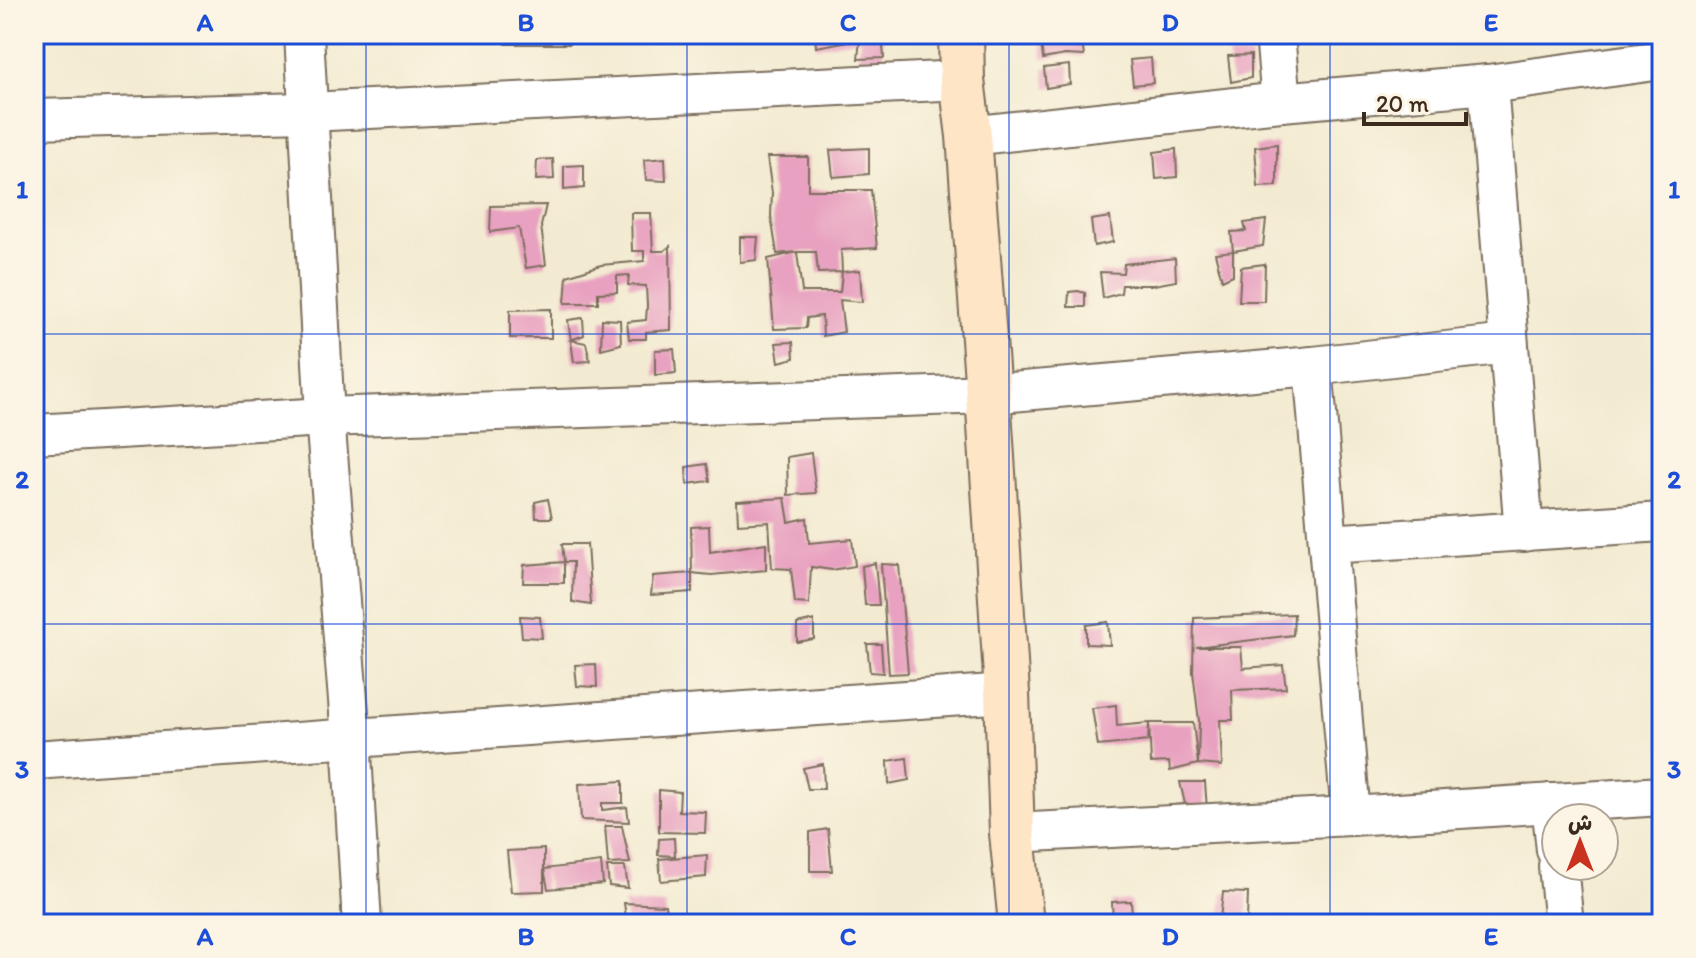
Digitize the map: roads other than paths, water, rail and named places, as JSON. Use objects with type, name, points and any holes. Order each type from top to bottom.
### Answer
[{"type":"main road","points":[[961,34],[962,80],[988,394],[1007,693],[1012,833],[1021,924]]},
{"type":"street","points":[[304,34],[325,417],[351,737],[362,924]]},
{"type":"street","points":[[1275,34],[1281,102]]},
{"type":"street","points":[[969,136],[1281,102],[1488,84],[1662,60]]},
{"type":"street","points":[[34,119],[308,112],[962,80]]},
{"type":"street","points":[[1488,84],[1524,532]]},
{"type":"street","points":[[34,434],[325,417],[988,394],[1313,366],[1508,344]]},
{"type":"street","points":[[1313,366],[1351,816]]},
{"type":"street","points":[[1328,544],[1662,522]]},
{"type":"street","points":[[34,760],[1007,693]]},
{"type":"street","points":[[1567,802],[1662,796]]},
{"type":"street","points":[[1012,833],[1540,804]]},
{"type":"street","points":[[1560,882],[1564,924]]}]
